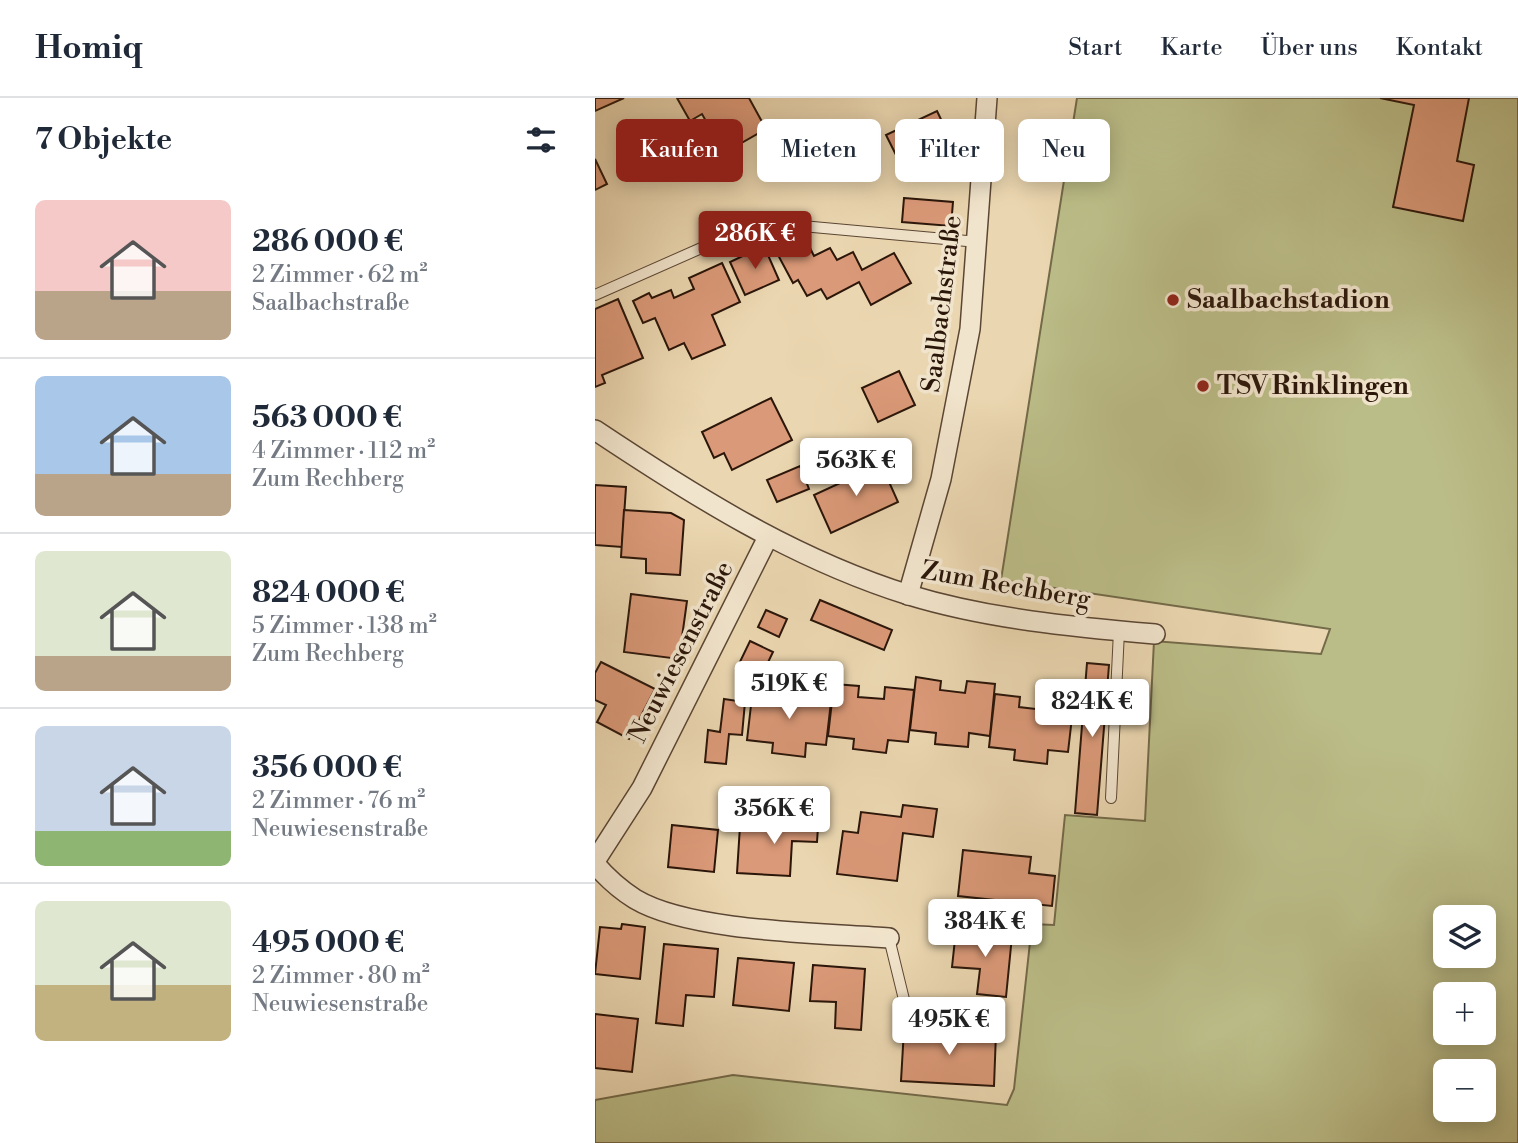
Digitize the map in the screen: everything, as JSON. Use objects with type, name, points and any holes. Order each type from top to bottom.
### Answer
[{"type":"street","name":"Saalbachstraße","points":[[908,594],[941,479],[970,329],[987,98]]},
{"type":"street","name":"Zum Rechberg","points":[[595,430],[687,491],[768,537],[908,594],[1011,618],[1155,634]]},
{"type":"street","name":"Neuwiesenstraße","points":[[768,537],[642,788],[595,862],[613,884],[638,901],[688,918],[754,928],[889,938]]},
{"type":"lane","points":[[595,295],[733,234],[769,223],[978,242]]},
{"type":"lane","points":[[1111,798],[1119,631]]},
{"type":"lane","points":[[889,938],[908,1016],[973,1022]]},
{"type":"green space","points":[[1077,98],[1518,98],[1518,1143],[595,1143],[595,1100],[733,1075],[1007,1105],[1014,1089],[1032,924],[1054,925],[1065,815],[1145,821],[1154,641],[1321,654],[1330,629],[1001,580],[1064,182],[1110,182],[1110,119],[1074,119]]},
{"type":"building","points":[[595,98],[624,98],[595,111]]},
{"type":"building","points":[[677,98],[749,98],[761,119],[757,119],[757,134],[743,142],[743,119],[705,119],[702,114],[689,119]]},
{"type":"building","points":[[1380,98],[1469,98],[1457,161],[1474,165],[1463,221],[1393,207],[1414,105]]},
{"type":"building","points":[[937,111],[941,119],[920,119]]},
{"type":"building","points":[[895,131],[895,153],[886,135]]},
{"type":"building","points":[[595,159],[607,184],[595,190]]},
{"type":"building","points":[[904,198],[953,202],[951,226],[902,222]]},
{"type":"building","points":[[806,240],[814,256],[830,248],[837,260],[853,252],[862,270],[894,253],[911,283],[871,305],[859,282],[827,299],[821,289],[807,296],[798,280],[793,283],[778,255]]},
{"type":"building","points":[[764,246],[779,280],[745,295],[730,262]]},
{"type":"building","points":[[722,263],[740,302],[712,315],[725,345],[692,359],[684,343],[669,350],[655,318],[643,323],[633,301],[649,293],[652,298],[671,290],[674,298],[694,289],[689,278]]},
{"type":"building","points":[[618,299],[643,358],[602,375],[605,383],[595,387],[595,309]]},
{"type":"building","points":[[899,371],[915,405],[878,422],[862,388]]},
{"type":"building","points":[[771,398],[792,440],[732,470],[724,453],[714,458],[702,432]]},
{"type":"building","points":[[881,464],[898,502],[831,533],[814,495]]},
{"type":"building","points":[[800,466],[809,489],[777,502],[767,480]]},
{"type":"building","points":[[595,485],[626,487],[622,547],[595,545]]},
{"type":"building","points":[[624,510],[671,513],[684,520],[680,575],[646,573],[646,559],[621,557]]},
{"type":"building","points":[[631,594],[687,601],[679,659],[624,652]]},
{"type":"building","points":[[820,600],[892,630],[884,650],[811,620]]},
{"type":"building","points":[[766,610],[787,619],[779,637],[758,627]]},
{"type":"building","points":[[750,641],[773,652],[759,681],[736,670]]},
{"type":"building","points":[[601,662],[655,689],[629,739],[597,722],[606,705],[595,700],[595,673]]},
{"type":"building","points":[[1087,663],[1109,665],[1097,815],[1075,813]]},
{"type":"building","points":[[916,677],[941,681],[940,690],[965,693],[967,681],[995,684],[990,736],[969,733],[968,747],[935,744],[936,733],[910,730]]},
{"type":"building","points":[[834,684],[859,686],[858,697],[884,699],[885,687],[914,690],[908,742],[888,740],[886,753],[853,749],[854,739],[828,736]]},
{"type":"building","points":[[753,688],[778,690],[777,700],[802,703],[804,690],[832,693],[826,745],[806,743],[805,757],[772,753],[773,743],[747,740]]},
{"type":"building","points":[[995,694],[1020,697],[1019,707],[1044,710],[1045,697],[1074,700],[1068,752],[1048,750],[1047,764],[1014,760],[1015,750],[989,747]]},
{"type":"building","points":[[724,699],[745,702],[742,735],[729,734],[726,764],[705,762],[708,730],[720,732]]},
{"type":"building","points":[[903,805],[937,809],[933,837],[903,833],[897,881],[837,874],[843,831],[858,833],[861,812],[901,817]]},
{"type":"building","points":[[797,810],[819,812],[817,842],[792,841],[790,876],[737,873],[740,826],[795,830]]},
{"type":"building","points":[[672,825],[718,830],[714,872],[668,867]]},
{"type":"building","points":[[963,850],[1031,857],[1029,873],[1055,876],[1052,906],[958,896]]},
{"type":"building","points":[[622,924],[645,927],[640,979],[595,974],[600,927],[621,929]]},
{"type":"building","points":[[956,930],[1012,936],[1006,997],[977,994],[980,969],[952,967]]},
{"type":"building","points":[[664,944],[718,949],[714,997],[686,995],[683,1026],[656,1023]]},
{"type":"building","points":[[738,958],[794,963],[789,1011],[733,1005]]},
{"type":"building","points":[[813,965],[865,969],[861,1030],[835,1028],[836,1002],[810,1001]]},
{"type":"building","points":[[595,1014],[638,1019],[632,1072],[595,1068]]},
{"type":"building","points":[[904,1029],[996,1033],[994,1086],[901,1081]]},
{"type":"place","name":"Saalbachstadion","points":[[1173,300]]},
{"type":"place","name":"TSV Rinklingen","points":[[1203,386]]}]
